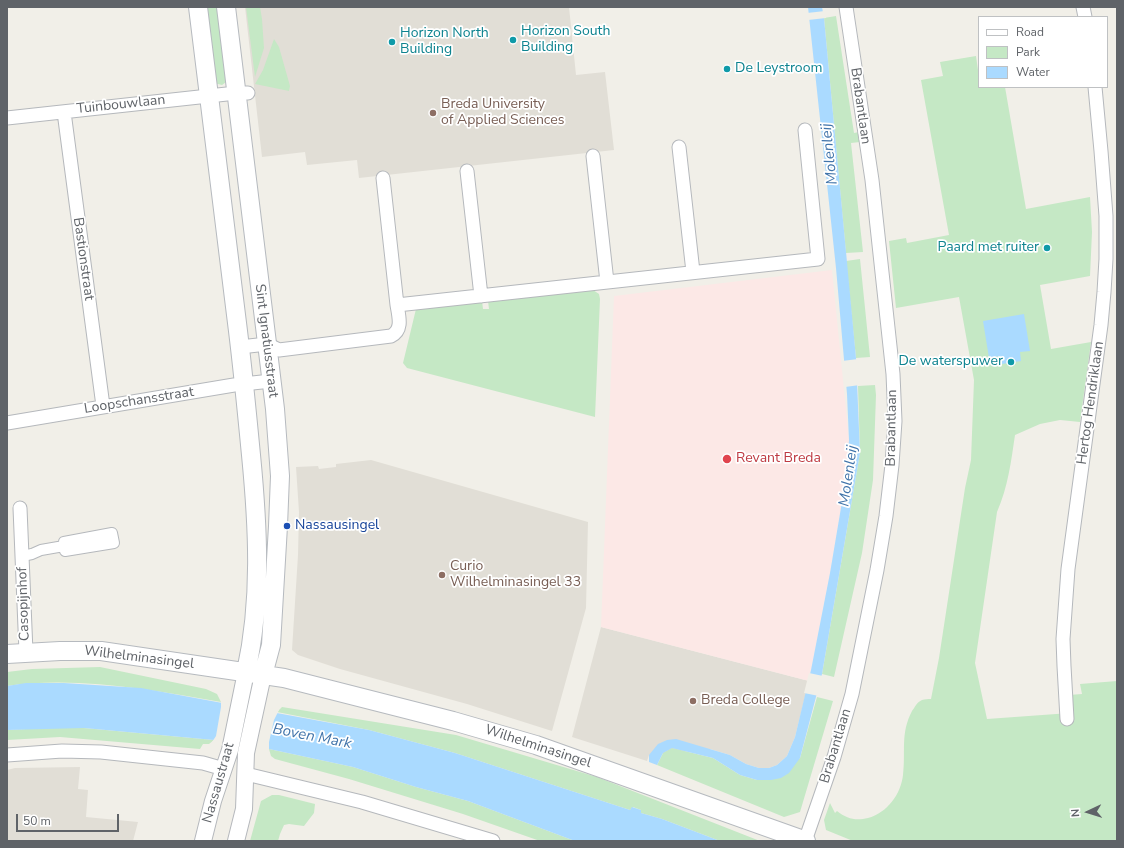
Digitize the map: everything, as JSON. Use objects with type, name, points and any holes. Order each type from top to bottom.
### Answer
[{"type":"main road","name":"Sint Ignatiusstraat","points":[[198,7],[240,347],[253,477],[258,546],[253,636],[255,674]]},
{"type":"main road","name":"Sint Ignatiusstraat","points":[[226,7],[242,93],[280,476],[271,646],[255,674]]},
{"type":"main road","name":"Wilhelminasingel","points":[[7,654],[26,652],[101,651],[284,678],[446,719],[536,745],[805,841]]},
{"type":"street","name":"Brabantlaan","points":[[805,841],[834,757],[852,694],[877,570],[886,516],[895,421],[893,374],[872,180],[846,7]]},
{"type":"street","name":"Hertog Hendriklaan","points":[[1068,719],[1063,656],[1065,598],[1101,325],[1106,259],[1104,183],[1095,88]]},
{"type":"street","name":"Tuinbouwlaan","points":[[7,118],[242,93]]},
{"type":"street","name":"Bastionstraat","points":[[64,112],[102,406]]},
{"type":"street","points":[[397,305],[818,259],[805,130]]},
{"type":"street","points":[[679,147],[693,272]]},
{"type":"street","points":[[593,156],[607,282]]},
{"type":"street","points":[[467,171],[481,296]]},
{"type":"street","points":[[240,347],[267,344],[279,350],[391,336],[396,334],[400,324],[383,178]]},
{"type":"street","name":"Loopschansstraat","points":[[7,423],[102,406],[244,384],[271,382]]},
{"type":"street","name":"Casopijnhof","points":[[20,508],[26,652]]},
{"type":"street","name":"Casopijnhof","points":[[22,556],[41,550],[64,546]]},
{"type":"street","name":"Nassaustraat","points":[[203,841],[230,750],[240,698],[255,674]]},
{"type":"street","name":"Nassaustraat","points":[[236,841],[244,809],[246,754],[257,701],[255,674]]},
{"type":"street","points":[[7,755],[62,751],[101,752],[203,764],[224,769]]},
{"type":"street","points":[[246,774],[362,802],[493,841]]},
{"type":"shaded area","name":"Breda University of Applied Sciences","points":[[245,7],[569,7],[576,75],[605,72],[614,150],[359,178],[357,160],[307,165],[305,152],[262,157]]},
{"type":"shaded area","name":"Revant Breda","points":[[832,270],[849,440],[846,478],[830,573],[809,681],[601,627],[614,296]]},
{"type":"shaded area","name":"Curio Wilhelminasingel 33","points":[[371,460],[588,522],[586,608],[552,731],[467,704],[340,669],[298,655],[292,650],[299,512],[296,467],[318,466],[319,469],[336,467],[336,464]]},
{"type":"shaded area","name":"Breda College","points":[[601,627],[809,681],[795,737],[787,756],[777,765],[769,768],[759,768],[746,764],[730,755],[710,749],[649,755],[647,761],[572,737]]},
{"type":"shaded area","points":[[80,767],[78,789],[88,790],[86,817],[138,822],[133,841],[7,841],[7,770],[15,768]]},
{"type":"green space","points":[[201,7],[222,7],[229,80],[222,85],[214,83]]},
{"type":"green space","points":[[246,7],[260,7],[262,19],[264,48],[255,77]]},
{"type":"green space","points":[[836,16],[854,133],[859,132],[860,142],[851,143],[863,252],[846,253],[824,18]]},
{"type":"green space","points":[[274,39],[279,47],[290,86],[289,91],[255,84],[263,70]]},
{"type":"green space","points":[[976,56],[978,88],[1005,88],[1026,209],[1090,197],[1092,232],[1090,276],[1040,285],[1051,349],[1091,342],[1080,422],[1060,420],[1040,424],[1015,435],[1006,484],[997,512],[975,663],[987,719],[1070,713],[1069,695],[1082,694],[1080,684],[1117,681],[1117,841],[853,841],[826,830],[824,820],[830,803],[835,813],[837,811],[852,819],[868,818],[881,812],[892,802],[902,782],[904,743],[908,719],[919,702],[931,699],[939,658],[965,488],[971,460],[974,380],[959,297],[896,308],[889,241],[906,238],[907,243],[949,235],[921,80],[943,76],[940,62]]},
{"type":"green space","points":[[860,259],[870,357],[856,358],[846,261]]},
{"type":"green space","points":[[593,290],[599,294],[600,299],[595,417],[407,368],[403,363],[416,309],[482,301],[483,309],[489,309],[488,301]]},
{"type":"green space","points":[[875,385],[876,395],[873,480],[862,553],[834,677],[822,674],[860,453],[858,386]]},
{"type":"green space","points":[[100,667],[206,689],[217,694],[221,702],[114,686],[34,683],[7,686],[7,672],[32,669]]},
{"type":"green space","points":[[817,697],[833,701],[800,812],[784,817],[657,765],[663,753],[672,748],[713,758],[740,775],[757,780],[800,758]]},
{"type":"green space","points":[[282,707],[456,735],[597,777],[760,841],[720,841],[662,819],[641,813],[641,810],[633,807],[630,810],[455,753],[369,730],[277,712]]},
{"type":"green space","points":[[84,728],[214,740],[209,744],[203,744],[200,749],[60,737],[7,740],[7,730]]},
{"type":"green space","points":[[269,749],[353,767],[416,787],[468,801],[575,841],[540,841],[463,814],[349,779],[275,759],[271,756]]},
{"type":"green space","points":[[272,795],[279,795],[315,804],[314,813],[304,826],[289,824],[284,825],[278,841],[250,841],[261,801]]},
{"type":"water","name":"Molenleij","points":[[808,7],[822,7],[824,18],[856,358],[860,453],[822,674],[800,758],[789,773],[781,778],[757,780],[740,775],[713,758],[672,748],[663,753],[657,765],[649,762],[649,755],[658,744],[667,740],[676,739],[730,755],[746,764],[759,768],[769,768],[777,765],[787,756],[795,737],[811,670],[830,573],[846,478],[849,440],[847,394],[836,268]]},
{"type":"water","points":[[1024,314],[1030,351],[1020,352],[1021,361],[1002,364],[1000,356],[989,358],[983,321]]},
{"type":"water","name":"Boven Mark","points":[[26,683],[64,683],[141,688],[369,730],[455,753],[630,810],[632,807],[641,810],[641,813],[662,819],[720,841],[575,841],[468,801],[416,787],[353,767],[269,749],[214,740],[84,728],[7,730],[7,686]]},
{"type":"pier","points":[[825,11],[826,18],[808,20],[807,13]]},
{"type":"pier","points":[[858,359],[860,385],[845,387],[842,361]]},
{"type":"pier","points":[[809,673],[823,676],[819,696],[804,693]]},
{"type":"pier","points":[[221,700],[279,710],[274,720],[269,742],[269,751],[212,742],[216,736]]},
{"type":"place","name":"Horizon South Building","points":[[513,40]]},
{"type":"place","name":"Horizon North Building","points":[[392,42]]},
{"type":"place","name":"De Leystroom","points":[[727,69]]},
{"type":"place","name":"Breda University of Applied Sciences","points":[[433,113]]},
{"type":"place","name":"Paard met ruiter","points":[[1047,248]]},
{"type":"place","name":"De waterspuwer","points":[[1011,362]]},
{"type":"place","name":"Revant Breda","points":[[727,459]]},
{"type":"place","name":"Nassausingel","points":[[287,526]]},
{"type":"place","name":"Curio Wilhelminasingel 33","points":[[442,575]]},
{"type":"place","name":"Breda College","points":[[693,701]]}]
